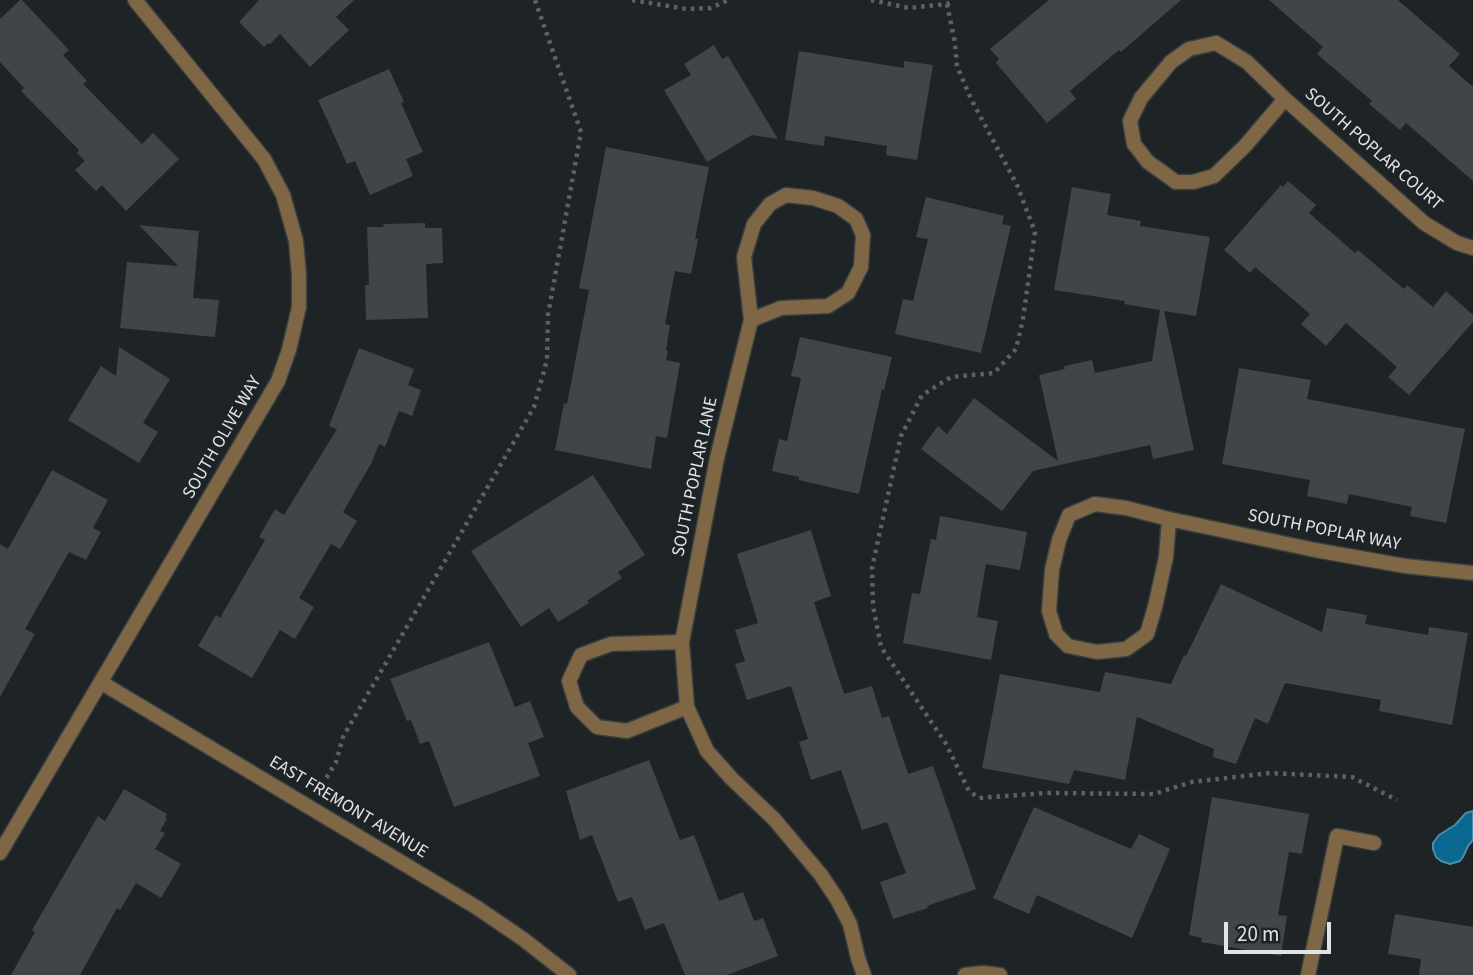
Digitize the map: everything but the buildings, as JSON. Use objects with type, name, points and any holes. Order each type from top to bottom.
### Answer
[{"type":"street","name":"SOUTH OLIVE WAY","points":[[0,853],[278,381],[289,350],[299,307],[296,241],[283,195],[264,159],[135,0]]},
{"type":"street","name":"SOUTH POPLAR COURT","points":[[1285,99],[1245,146],[1214,176],[1193,182],[1176,182],[1148,162],[1134,144],[1130,121],[1140,98],[1171,62],[1189,49],[1216,43],[1247,62],[1424,223],[1457,243],[1473,248]]},
{"type":"street","name":"SOUTH POPLAR LANE","points":[[751,320],[781,308],[828,306],[848,293],[861,267],[863,235],[856,219],[838,206],[813,198],[786,195],[770,204],[754,224],[744,257],[751,320],[717,458],[682,642],[687,706],[707,751],[774,819],[821,875],[850,924],[864,975]]},
{"type":"street","name":"SOUTH POPLAR WAY","points":[[1170,519],[1166,557],[1147,634],[1126,649],[1097,652],[1068,646],[1056,634],[1049,611],[1052,570],[1059,540],[1069,515],[1095,504],[1126,508],[1315,550],[1405,566],[1473,573]]},
{"type":"street","points":[[682,642],[611,644],[581,655],[569,681],[577,707],[597,727],[628,731],[687,706]]},
{"type":"street","name":"EAST FREMONT AVENUE","points":[[102,683],[476,907],[569,975]]},
{"type":"street","points":[[1308,975],[1337,836],[1374,843]]},
{"type":"street","points":[[965,975],[1000,975]]},
{"type":"path","points":[[308,807],[336,762],[343,737],[534,407],[547,360],[548,315],[581,132],[536,0]]},
{"type":"path","points":[[632,0],[686,9],[711,8],[728,0]]},
{"type":"path","points":[[871,0],[908,8],[947,4],[954,0]]},
{"type":"path","points":[[947,4],[957,65],[971,99],[1017,186],[1035,232],[1023,319],[1016,349],[993,373],[951,377],[922,394],[901,436],[872,568],[873,606],[881,647],[946,744],[969,791],[979,799],[1046,793],[1154,794],[1192,782],[1270,773],[1352,777],[1397,800]]},
{"type":"water","points":[[1473,811],[1473,840],[1463,857],[1450,864],[1441,861],[1436,857],[1433,843],[1466,813]]}]
